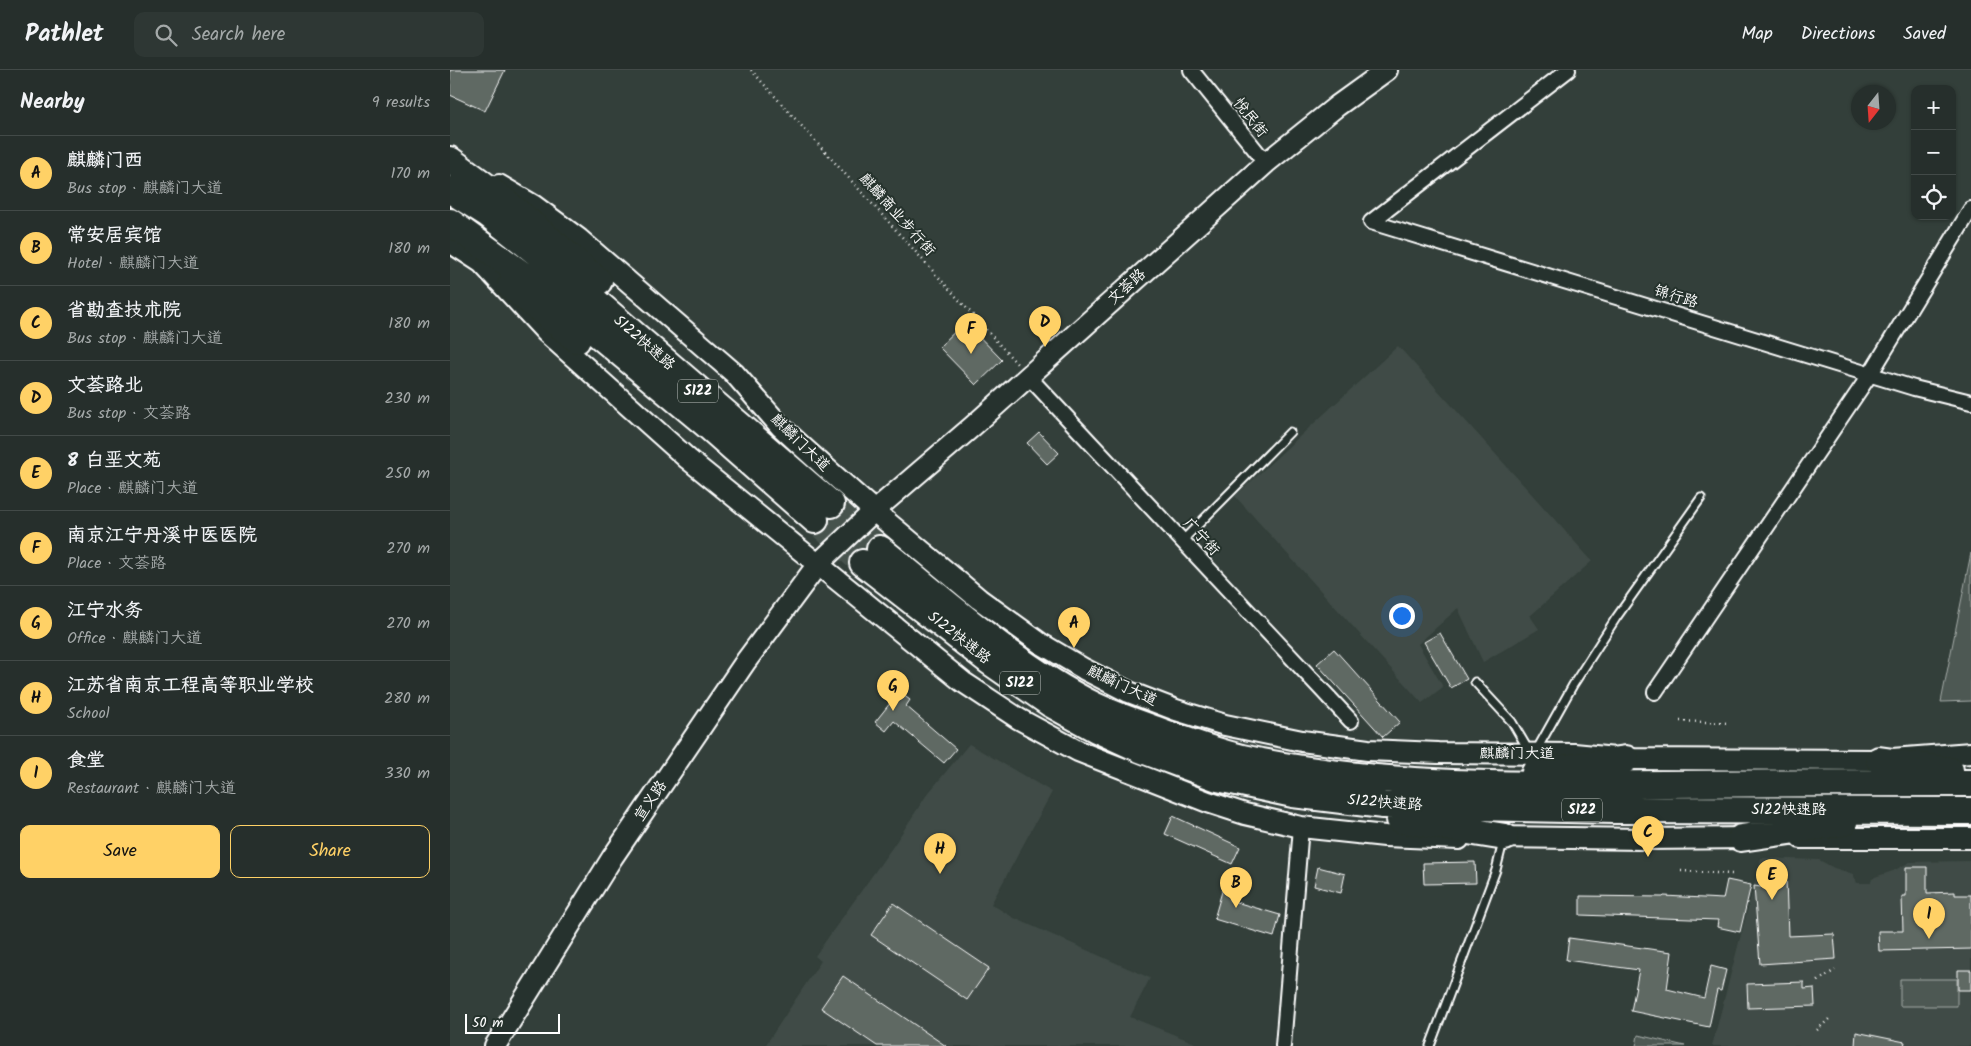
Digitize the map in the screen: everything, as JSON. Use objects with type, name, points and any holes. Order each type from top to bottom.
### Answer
[{"type":"highway","points":[[450,159],[503,198],[692,364],[734,421]]},
{"type":"highway","name":"S122快速路","points":[[450,190],[488,214],[559,286],[707,426],[823,512],[734,421],[559,286],[450,222]]},
{"type":"highway","points":[[482,263],[643,393],[707,426]]},
{"type":"highway","name":"S122快速路","points":[[1971,783],[1538,786],[1456,784],[1369,778],[1296,768],[1241,757],[1200,746],[1131,721],[1096,706],[1068,691],[996,644],[872,556],[989,661],[1051,704],[1140,749],[1211,776],[1293,794],[1383,805],[1483,808],[1971,811]]},
{"type":"highway","points":[[1456,784],[1626,759]]},
{"type":"highway","points":[[1879,760],[1971,772]]},
{"type":"highway","points":[[1293,794],[1384,818],[1505,837]]},
{"type":"highway","points":[[1741,838],[1923,812]]},
{"type":"street","name":"悦民街","points":[[1191,70],[1266,163]]},
{"type":"street","name":"文荟路","points":[[874,511],[973,426],[1027,375],[1266,163],[1337,106],[1386,70]]},
{"type":"street","name":"锦行路","points":[[1568,70],[1371,222],[1871,373],[1914,388],[1971,402]]},
{"type":"street","name":"麒麟门大道","points":[[450,159],[533,205],[579,239],[734,373],[781,427],[874,511],[979,599],[1040,643],[1084,669],[1129,692],[1176,710],[1234,727],[1302,742],[1359,749],[1438,753],[1574,754],[1626,759],[1879,760],[1971,753]]},
{"type":"street","points":[[1655,692],[1871,373],[1971,209]]},
{"type":"street","points":[[450,242],[482,263],[546,332],[688,459],[963,682],[1019,719],[1078,752],[1208,802],[1245,814],[1301,827],[1385,836],[1446,839],[1505,837],[1864,840],[1971,838]]},
{"type":"street","name":"广宁街","points":[[1027,375],[1350,721]]},
{"type":"street","name":"宣义路","points":[[495,1046],[612,858],[746,660],[818,564],[874,511]]},
{"type":"street","points":[[1283,1046],[1301,827]]},
{"type":"lane","points":[[1182,541],[1290,432]]},
{"type":"lane","points":[[1532,754],[1616,618],[1701,498]]},
{"type":"lane","points":[[1475,682],[1512,722],[1532,754]]},
{"type":"lane","points":[[1430,1046],[1496,870],[1505,837]]},
{"type":"path","name":"麒麟商业步行街","points":[[751,70],[1027,375]]},
{"type":"path","points":[[1680,721],[1728,723]]},
{"type":"path","points":[[1681,871],[1732,874]]},
{"type":"path","points":[[1818,981],[1835,970]]},
{"type":"path","points":[[1817,1030],[1829,1019]]},
{"type":"shaded area","points":[[1398,346],[1592,561],[1530,616],[1539,629],[1483,662],[1458,608],[1418,644],[1443,687],[1422,703],[1235,496]]},
{"type":"shaded area","points":[[1971,553],[1971,701],[1941,702]]},
{"type":"shaded area","points":[[969,744],[1052,792],[991,904],[1014,918],[1150,978],[1130,1017],[1195,1043],[1193,1046],[765,1046],[821,961],[815,956],[894,845],[926,796]]},
{"type":"shaded area","points":[[1761,858],[1819,860],[1834,868],[1853,874],[1857,883],[1871,883],[1871,880],[1875,877],[1893,871],[1910,862],[1971,861],[1971,1043],[1968,1046],[1712,1046]]},
{"type":"shaded area","points":[[1900,979],[1957,979],[1957,1006],[1900,1006]]},
{"type":"shaded area","points":[[1638,1035],[1685,1046],[1636,1046]]},
{"type":"building","points":[[450,70],[505,70],[485,111],[450,95]]},
{"type":"building","points":[[965,322],[1002,360],[976,385],[939,347]]},
{"type":"building","points":[[1039,432],[1059,453],[1047,464],[1027,443]]},
{"type":"building","points":[[1440,633],[1467,679],[1451,688],[1424,642]]},
{"type":"building","points":[[1334,649],[1400,722],[1383,737],[1317,664]]},
{"type":"building","points":[[899,692],[910,700],[906,706],[956,749],[944,763],[894,721],[886,731],[875,722]]},
{"type":"building","points":[[1173,816],[1240,847],[1232,864],[1165,834]]},
{"type":"building","points":[[1475,862],[1476,883],[1424,884],[1423,863]]},
{"type":"building","points":[[1318,867],[1345,874],[1341,893],[1314,886]]},
{"type":"building","points":[[1906,867],[1927,867],[1927,893],[1955,892],[1955,895],[1971,895],[1971,949],[1879,951],[1878,931],[1903,931],[1902,896],[1906,896]]},
{"type":"building","points":[[1727,880],[1751,885],[1740,932],[1717,927],[1718,920],[1580,915],[1580,896],[1664,896],[1723,899]]},
{"type":"building","points":[[1786,880],[1788,936],[1834,934],[1836,959],[1760,964],[1754,886],[1761,887],[1761,881]]},
{"type":"building","points":[[1223,888],[1232,890],[1229,900],[1280,915],[1274,937],[1214,919]]},
{"type":"building","points":[[893,903],[989,968],[967,1000],[871,935]]},
{"type":"building","points":[[1569,938],[1672,952],[1667,989],[1704,998],[1711,966],[1726,970],[1721,991],[1717,990],[1709,1027],[1631,1011],[1639,970],[1566,960]]},
{"type":"building","points":[[1958,970],[1971,970],[1971,990],[1958,990]]},
{"type":"building","points":[[843,976],[946,1046],[877,1046],[821,1008]]},
{"type":"building","points":[[1804,982],[1804,989],[1814,988],[1815,1006],[1748,1008],[1747,984]]},
{"type":"building","points":[[1856,1032],[1905,1042],[1904,1046],[1855,1046]]},
{"type":"tunnel","points":[[831,504],[880,549]]},
{"type":"tunnel","points":[[815,520],[863,563]]},
{"type":"place","name":"文荟路北","points":[[1045,347]]},
{"type":"place","name":"南京江宁丹溪中医医院","points":[[971,354]]},
{"type":"place","name":"麒麟门西","points":[[1074,648]]},
{"type":"place","name":"江宁水务","points":[[893,711]]},
{"type":"place","name":"省勘查技术院","points":[[1648,857]]},
{"type":"place","name":"江苏省南京工程高等职业学校","points":[[940,874]]},
{"type":"place","name":"8 白垩文苑","points":[[1772,900]]},
{"type":"place","name":"常安居宾馆","points":[[1236,908]]},
{"type":"place","name":"食堂","points":[[1929,939]]}]
